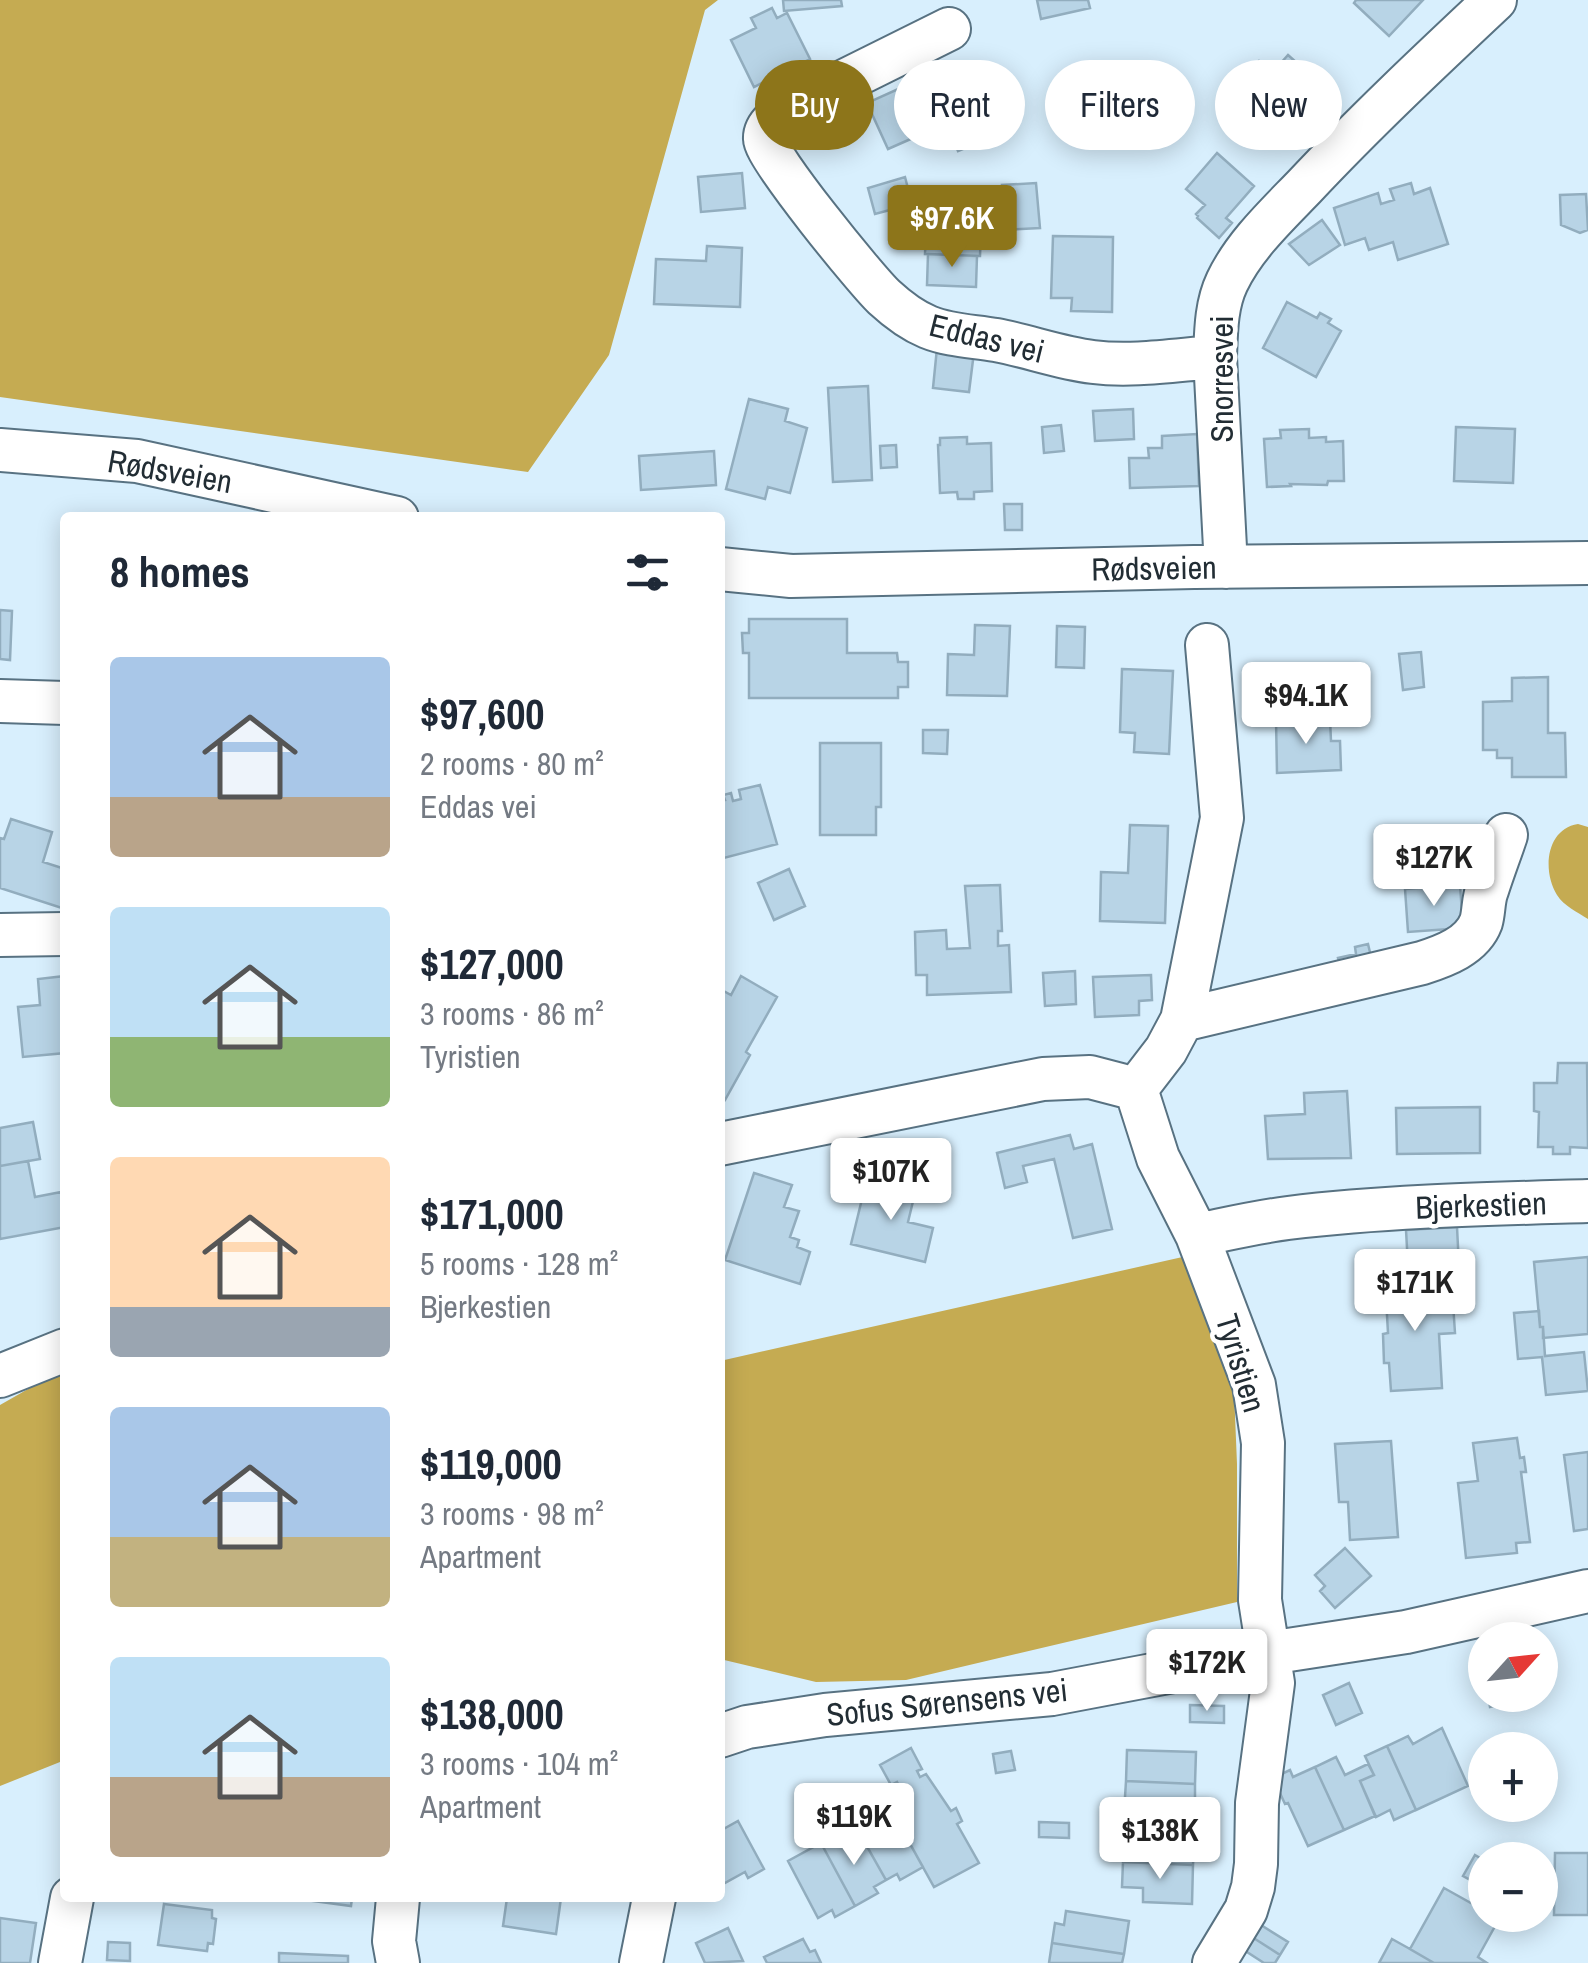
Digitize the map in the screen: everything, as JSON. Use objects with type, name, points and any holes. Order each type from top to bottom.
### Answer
[{"type":"street","name":"Snorresvei","points":[[1226,567],[1215,357],[1224,287],[1245,252],[1280,212],[1375,113],[1495,0]]},
{"type":"street","name":"Eddas vei","points":[[948,29],[794,106],[767,129],[765,138],[776,162],[854,262],[900,311],[949,334],[1096,362],[1215,357]]},
{"type":"street","name":"Rødsveien","points":[[0,450],[136,461],[370,512]]},
{"type":"street","name":"Rødsveien","points":[[725,570],[792,576],[1588,563]]},
{"type":"street","points":[[725,1143],[1043,1079],[1090,1077],[1136,1089],[1166,1050],[1182,1020],[1222,818],[1207,645]]},
{"type":"street","points":[[0,700],[60,703]]},
{"type":"street","points":[[1182,1020],[1422,963],[1460,946],[1480,924],[1485,894],[1506,836]]},
{"type":"street","points":[[0,934],[60,934]]},
{"type":"street","name":"Tyristien","points":[[1136,1089],[1158,1158],[1197,1235],[1254,1384],[1263,1444],[1260,1600],[1274,1683],[1257,1802],[1253,1887],[1246,1910],[1214,1963]]},
{"type":"street","name":"Bjerkestien","points":[[1197,1235],[1284,1219],[1369,1210],[1588,1201]]},
{"type":"street","points":[[0,1376],[60,1352]]},
{"type":"street","name":"Sofus Sørensens vei","points":[[725,1734],[747,1727],[825,1715],[1052,1694],[1406,1632],[1588,1591]]},
{"type":"street","points":[[60,1963],[71,1902]]},
{"type":"street","points":[[398,1902],[394,1940],[398,1963]]},
{"type":"street","points":[[641,1963],[653,1902]]},
{"type":"shaded area","points":[[0,0],[718,0],[705,10],[609,355],[528,472],[0,397]]},
{"type":"shaded area","points":[[1578,824],[1588,827],[1588,919],[1560,899],[1549,874],[1553,842],[1567,828]]},
{"type":"shaded area","points":[[1187,1256],[1233,1367],[1237,1602],[906,1680],[816,1682],[725,1660],[725,1360]]},
{"type":"shaded area","points":[[60,1371],[60,1762],[0,1786],[0,1405]]},
{"type":"building","points":[[783,0],[841,0],[842,6],[784,11]]},
{"type":"building","points":[[1037,0],[1088,0],[1090,8],[1041,19]]},
{"type":"building","points":[[1423,0],[1389,36],[1354,3]]},
{"type":"building","points":[[772,8],[777,18],[787,13],[810,59],[755,60],[754,87],[731,40],[756,28],[751,18]]},
{"type":"building","points":[[894,91],[894,146],[888,149],[874,118],[874,100]]},
{"type":"building","points":[[1217,153],[1254,186],[1226,218],[1232,223],[1219,238],[1197,218],[1205,205],[1186,189]]},
{"type":"building","points":[[742,173],[745,208],[701,212],[698,177]]},
{"type":"building","points":[[905,177],[912,204],[875,214],[868,188]]},
{"type":"building","points":[[1036,183],[1040,228],[1005,230],[1002,185]]},
{"type":"building","points":[[1411,183],[1414,194],[1430,188],[1448,244],[1398,260],[1393,242],[1369,250],[1365,238],[1345,245],[1334,208],[1378,193],[1381,204],[1394,200],[1390,189]]},
{"type":"building","points":[[955,193],[975,194],[974,206],[982,206],[980,256],[925,254],[927,203],[955,205]]},
{"type":"building","points":[[1586,194],[1588,230],[1580,233],[1561,225],[1560,195]]},
{"type":"building","points":[[1322,220],[1340,245],[1309,265],[1289,244]]},
{"type":"building","points":[[1053,236],[1113,237],[1112,312],[1071,311],[1072,298],[1051,298]]},
{"type":"building","points":[[707,246],[742,248],[740,307],[654,304],[656,259],[706,261]]},
{"type":"building","points":[[928,254],[977,256],[976,287],[927,285]]},
{"type":"building","points":[[1287,302],[1317,318],[1320,313],[1341,331],[1316,377],[1263,348]]},
{"type":"building","points":[[937,348],[974,352],[969,392],[933,388]]},
{"type":"building","points":[[868,386],[872,480],[833,482],[828,388]]},
{"type":"building","points":[[749,399],[788,409],[785,421],[807,428],[790,493],[768,487],[765,499],[726,489]]},
{"type":"building","points":[[1133,409],[1134,439],[1095,441],[1093,411]]},
{"type":"building","points":[[1061,425],[1064,451],[1044,453],[1042,427]]},
{"type":"building","points":[[1456,427],[1515,429],[1513,483],[1454,481]]},
{"type":"building","points":[[1309,429],[1309,438],[1343,441],[1344,481],[1267,487],[1264,439],[1281,438],[1280,430]]},
{"type":"building","points":[[1197,434],[1199,486],[1130,488],[1129,458],[1149,458],[1148,448],[1162,448],[1162,436]]},
{"type":"building","points":[[967,437],[967,444],[991,443],[992,491],[974,492],[974,499],[958,499],[957,492],[940,493],[938,445],[940,438]]},
{"type":"building","points":[[896,445],[897,467],[881,468],[880,446]]},
{"type":"building","points":[[714,451],[716,485],[641,490],[639,456]]},
{"type":"building","points":[[1004,504],[1022,504],[1022,530],[1005,530]]},
{"type":"building","points":[[0,610],[12,611],[10,660],[0,659]]},
{"type":"building","points":[[749,619],[847,619],[847,653],[897,653],[898,662],[908,662],[908,687],[898,687],[898,698],[749,698],[749,653],[743,653],[742,633],[749,633]]},
{"type":"building","points":[[975,625],[1010,626],[1007,696],[947,695],[948,654],[974,655]]},
{"type":"building","points":[[1057,626],[1085,627],[1084,668],[1056,667]]},
{"type":"building","points":[[1421,652],[1424,687],[1403,690],[1399,654]]},
{"type":"building","points":[[1122,669],[1173,671],[1169,754],[1134,752],[1135,733],[1120,732]]},
{"type":"building","points":[[1548,677],[1548,733],[1565,733],[1566,777],[1512,777],[1512,758],[1497,758],[1497,750],[1483,750],[1483,702],[1512,701],[1512,678]]},
{"type":"building","points":[[1330,719],[1331,741],[1340,741],[1341,770],[1277,773],[1276,720]]},
{"type":"building","points":[[923,730],[948,730],[947,754],[923,753]]},
{"type":"building","points":[[820,743],[881,743],[881,807],[876,807],[876,835],[820,835]]},
{"type":"building","points":[[760,785],[777,844],[725,858],[725,794],[731,793],[733,801],[741,799],[739,790]]},
{"type":"building","points":[[11,819],[52,832],[43,862],[60,867],[60,907],[0,888],[0,838],[4,839]]},
{"type":"building","points":[[1130,825],[1168,826],[1165,923],[1100,921],[1101,872],[1128,873]]},
{"type":"building","points":[[1460,831],[1462,859],[1408,862],[1406,834]]},
{"type":"building","points":[[789,869],[805,906],[774,920],[758,883]]},
{"type":"building","points":[[1000,885],[1002,931],[998,931],[998,946],[1009,945],[1011,992],[927,995],[927,975],[916,975],[915,932],[946,930],[947,949],[970,948],[965,886]]},
{"type":"building","points":[[1460,885],[1463,928],[1408,932],[1405,889]]},
{"type":"building","points":[[1368,944],[1373,965],[1342,973],[1338,958],[1356,954],[1355,947]]},
{"type":"building","points":[[1075,971],[1076,1004],[1045,1006],[1043,973]]},
{"type":"building","points":[[1151,975],[1152,1000],[1139,1001],[1139,1015],[1095,1017],[1093,977]]},
{"type":"building","points":[[741,976],[777,997],[725,1100],[725,992],[731,995]]},
{"type":"building","points":[[60,977],[60,1053],[23,1057],[18,1007],[40,1005],[38,979]]},
{"type":"building","points":[[1558,1063],[1587,1063],[1588,1148],[1570,1147],[1570,1154],[1553,1154],[1553,1147],[1538,1147],[1539,1112],[1534,1111],[1534,1083],[1557,1083]]},
{"type":"building","points":[[1347,1091],[1351,1158],[1268,1159],[1265,1116],[1305,1114],[1304,1093]]},
{"type":"building","points":[[1480,1107],[1480,1153],[1397,1154],[1396,1108]]},
{"type":"building","points":[[33,1122],[40,1159],[0,1166],[0,1128]]},
{"type":"building","points":[[1070,1135],[1074,1149],[1092,1144],[1112,1229],[1073,1238],[1054,1159],[1023,1166],[1027,1182],[1005,1188],[997,1153]]},
{"type":"building","points":[[28,1161],[35,1197],[60,1192],[60,1228],[0,1239],[0,1166]]},
{"type":"building","points":[[754,1173],[792,1185],[784,1207],[799,1211],[790,1237],[799,1240],[797,1247],[810,1252],[800,1284],[725,1260]]},
{"type":"building","points":[[872,1178],[916,1189],[908,1222],[933,1228],[925,1262],[851,1244],[862,1199],[866,1200]]},
{"type":"building","points":[[1457,1227],[1460,1286],[1443,1287],[1442,1265],[1408,1266],[1406,1230]]},
{"type":"building","points":[[1588,1257],[1588,1334],[1543,1338],[1534,1262]]},
{"type":"building","points":[[1433,1277],[1434,1304],[1453,1303],[1455,1333],[1439,1334],[1442,1388],[1391,1391],[1389,1363],[1384,1363],[1383,1334],[1388,1333],[1385,1280]]},
{"type":"building","points":[[1539,1311],[1545,1356],[1584,1352],[1588,1391],[1546,1395],[1542,1357],[1518,1359],[1514,1313]]},
{"type":"building","points":[[1517,1438],[1526,1472],[1521,1472],[1530,1542],[1516,1543],[1517,1553],[1466,1558],[1458,1483],[1478,1481],[1473,1443]]},
{"type":"building","points":[[1391,1441],[1398,1537],[1350,1540],[1348,1502],[1339,1502],[1335,1444]]},
{"type":"building","points":[[1588,1452],[1588,1529],[1574,1531],[1564,1455]]},
{"type":"building","points":[[1345,1548],[1371,1576],[1335,1608],[1320,1591],[1325,1586],[1315,1575]]},
{"type":"building","points":[[1349,1683],[1362,1713],[1336,1725],[1323,1695]]},
{"type":"building","points":[[1190,1705],[1224,1706],[1224,1723],[1190,1722]]},
{"type":"building","points":[[1442,1728],[1468,1786],[1416,1810],[1387,1746],[1408,1736],[1413,1744]]},
{"type":"building","points":[[1387,1746],[1416,1810],[1394,1820],[1390,1810],[1376,1817],[1360,1781],[1374,1775],[1365,1756]]},
{"type":"building","points":[[911,1748],[922,1769],[917,1771],[920,1777],[926,1774],[951,1811],[956,1808],[962,1821],[957,1824],[979,1863],[934,1887],[884,1797],[900,1788],[897,1782],[891,1785],[880,1765]]},
{"type":"building","points":[[1127,1750],[1196,1752],[1195,1784],[1126,1781]]},
{"type":"building","points":[[1011,1751],[1015,1770],[996,1773],[993,1754]]},
{"type":"building","points":[[1336,1757],[1345,1775],[1368,1764],[1374,1775],[1360,1781],[1375,1816],[1344,1830],[1315,1767]]},
{"type":"building","points":[[1315,1767],[1344,1830],[1308,1846],[1273,1778],[1290,1770],[1293,1777]]},
{"type":"building","points":[[1126,1781],[1195,1784],[1195,1815],[1124,1813]]},
{"type":"building","points":[[884,1797],[923,1867],[900,1880],[897,1874],[886,1880],[865,1843],[876,1837],[869,1823],[864,1825],[856,1812]]},
{"type":"building","points":[[738,1821],[764,1869],[748,1878],[745,1872],[725,1883],[725,1828]]},
{"type":"building","points":[[1039,1822],[1069,1823],[1069,1838],[1039,1837]]},
{"type":"building","points":[[1130,1825],[1188,1827],[1188,1841],[1194,1841],[1193,1865],[1123,1862],[1124,1839],[1130,1839]]},
{"type":"building","points":[[843,1831],[853,1849],[865,1843],[886,1880],[874,1887],[878,1893],[855,1906],[821,1843]]},
{"type":"building","points":[[821,1843],[855,1906],[835,1917],[832,1910],[818,1918],[788,1861]]},
{"type":"building","points":[[1558,1853],[1588,1853],[1588,1915],[1558,1915]]},
{"type":"building","points":[[1123,1862],[1193,1865],[1192,1904],[1143,1902],[1143,1888],[1122,1887]]},
{"type":"building","points":[[1444,1888],[1468,1901],[1468,1932],[1492,1932],[1478,1957],[1487,1963],[1434,1963],[1410,1949]]},
{"type":"building","points":[[506,1902],[560,1902],[556,1934],[503,1926]]},
{"type":"building","points":[[164,1904],[212,1910],[212,1918],[216,1919],[213,1944],[208,1943],[207,1951],[158,1945]]},
{"type":"building","points":[[1066,1911],[1129,1921],[1124,1954],[1052,1943],[1055,1923],[1064,1925]]},
{"type":"building","points":[[0,1918],[36,1923],[30,1963],[0,1963]]},
{"type":"building","points":[[1261,1925],[1288,1942],[1280,1955],[1252,1937]]},
{"type":"building","points":[[728,1928],[743,1961],[705,1963],[696,1943]]},
{"type":"building","points":[[1252,1937],[1280,1955],[1275,1963],[1264,1963],[1244,1950]]},
{"type":"building","points":[[803,1939],[821,1963],[767,1963],[764,1957]]},
{"type":"building","points":[[1392,1939],[1410,1949],[1434,1963],[1379,1963]]},
{"type":"building","points":[[108,1942],[130,1943],[130,1961],[107,1960]]},
{"type":"building","points":[[1052,1943],[1124,1954],[1122,1963],[1049,1963]]},
{"type":"building","points":[[279,1953],[348,1956],[348,1963],[279,1963]]}]
